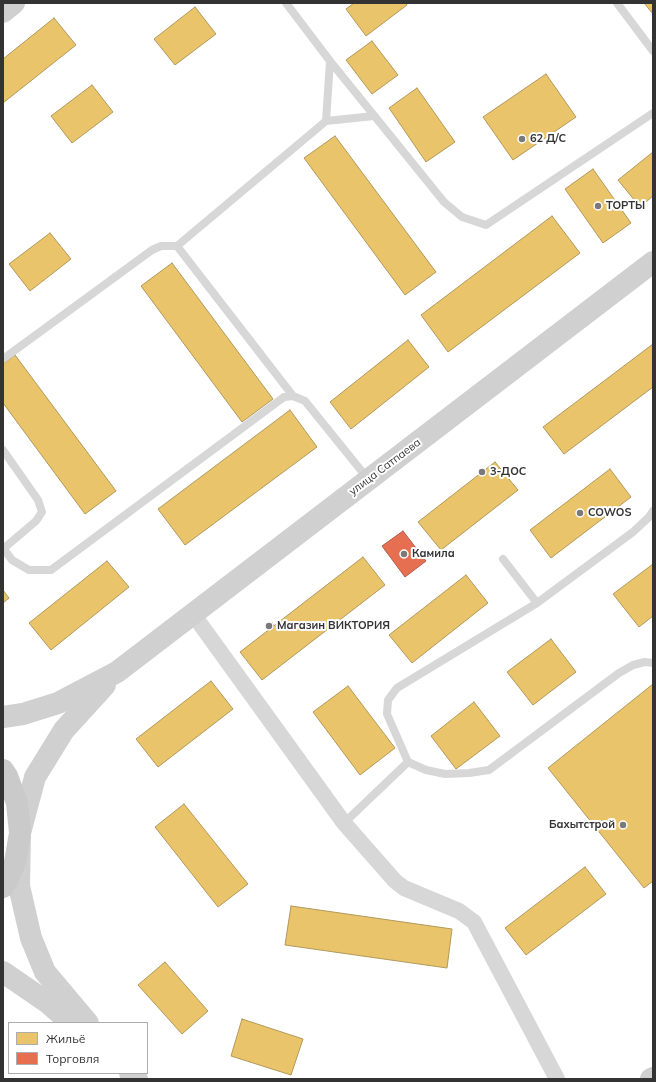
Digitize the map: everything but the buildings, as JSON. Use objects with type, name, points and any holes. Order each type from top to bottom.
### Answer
[{"type":"main road","points":[[3,12],[14,3]]},
{"type":"main road","name":"улица Сатпаева","points":[[117,672],[653,262]]},
{"type":"main road","points":[[3,716],[24,714],[58,703],[117,672]]},
{"type":"main road","points":[[3,887],[15,862],[20,833],[35,777],[64,730],[117,672]]},
{"type":"main road","points":[[3,770],[7,776],[17,803],[20,833],[19,886],[31,938],[45,972],[87,1022]]},
{"type":"main road","points":[[3,972],[48,1003],[70,1022]]},
{"type":"street","points":[[192,614],[344,823],[395,881],[404,888],[459,911],[474,922],[557,1079]]},
{"type":"lane","points":[[286,3],[330,61],[444,202],[462,217],[486,225],[653,113]]},
{"type":"lane","points":[[617,3],[653,50]]},
{"type":"lane","points":[[326,121],[330,61]]},
{"type":"lane","points":[[3,359],[152,250],[162,246],[177,246],[326,121],[374,116]]},
{"type":"lane","points":[[177,246],[293,396]]},
{"type":"lane","points":[[3,450],[38,500],[42,512],[36,521],[3,549],[12,560],[29,570],[51,570],[284,397],[293,396],[305,401],[369,479]]},
{"type":"lane","points":[[653,511],[649,517],[633,532],[537,603],[397,688],[388,700],[387,714],[408,762],[426,770],[445,774],[489,770],[619,673],[633,665],[645,662],[653,663]]},
{"type":"lane","points":[[503,559],[537,603]]},
{"type":"lane","points":[[344,823],[408,762]]},
{"type":"place","name":"62 Д/С","points":[[522,139]]},
{"type":"place","name":"ТОРТЫ","points":[[598,206]]},
{"type":"place","name":"3-ДОС","points":[[482,472]]},
{"type":"place","name":"COWOS","points":[[580,513]]},
{"type":"place","name":"Камила","points":[[404,554]]},
{"type":"place","name":"Магазин ВИКТОРИЯ","points":[[269,626]]},
{"type":"place","name":"Бахытстрой","points":[[623,825]]}]
